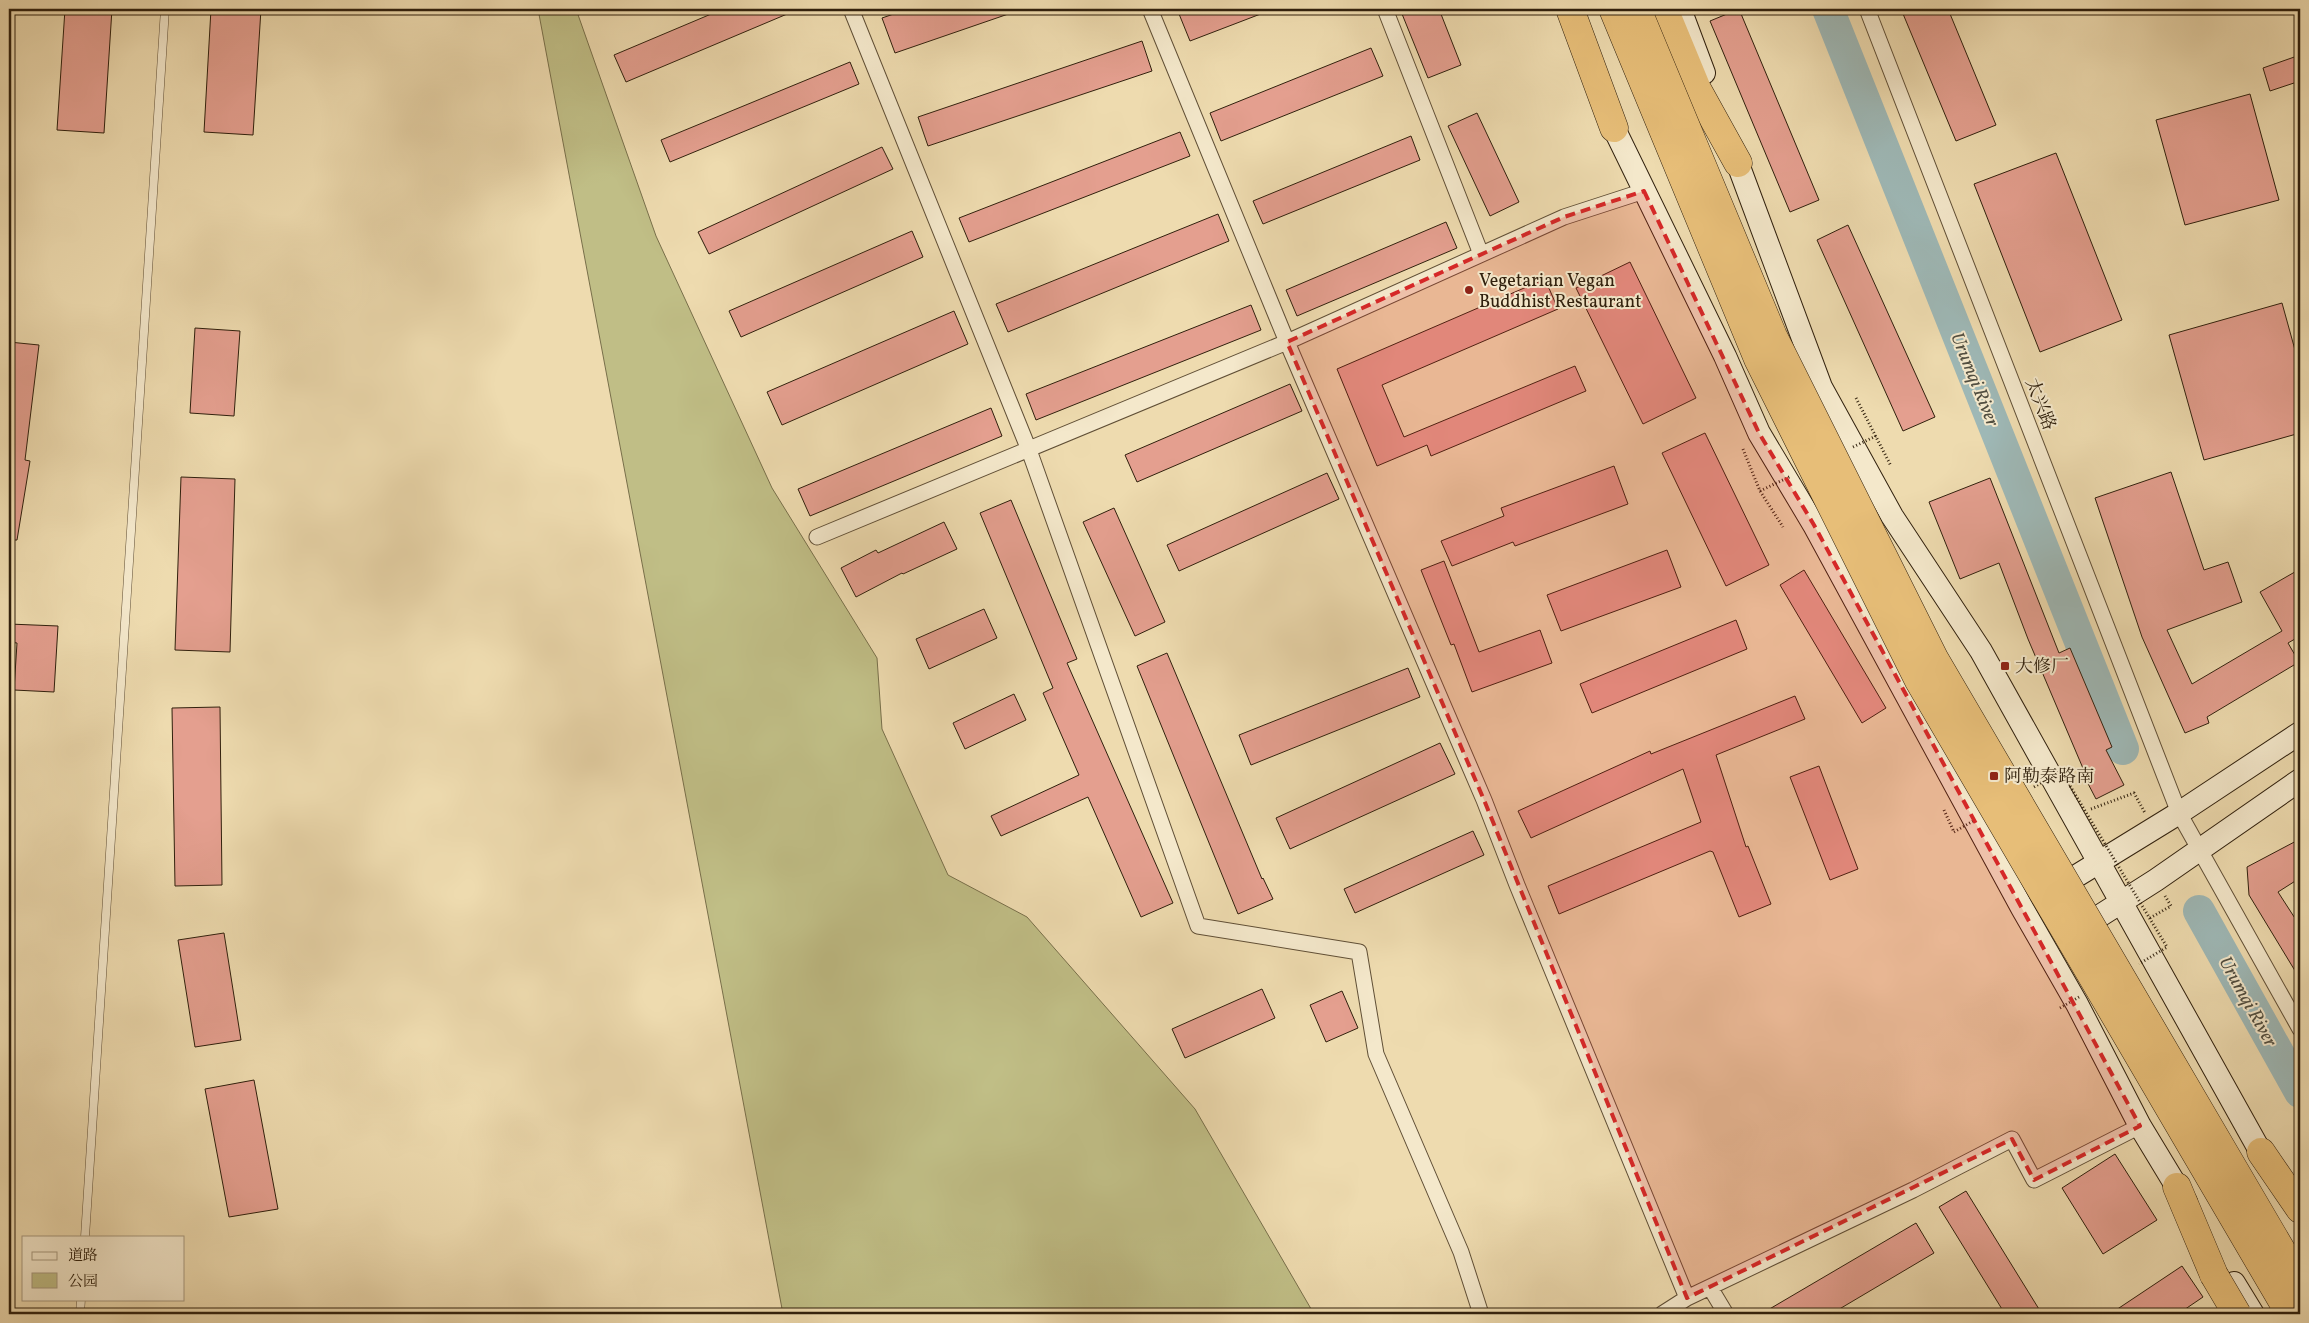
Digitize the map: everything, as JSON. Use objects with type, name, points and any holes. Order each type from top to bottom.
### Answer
[{"type":"highway","points":[[1613,9],[1758,359],[1919,681],[2290,1314]]},
{"type":"highway","points":[[1637,9],[1773,336],[1934,658],[2300,1282]]},
{"type":"highway","points":[[1664,9],[1697,88],[1738,164]]},
{"type":"highway","points":[[1568,12],[1614,128]]},
{"type":"highway","points":[[2261,1152],[2300,1209]]},
{"type":"highway","points":[[2177,1188],[2214,1275],[2242,1312]]},
{"type":"main road","points":[[1680,9],[1820,387],[1892,516],[1981,651],[2300,1223]]},
{"type":"main road","points":[[1614,128],[1725,356],[1759,433],[1814,525],[2022,908],[2077,1004],[2140,1126],[2177,1188],[2242,1312]]},
{"type":"main road","points":[[2022,908],[2099,864],[2300,733]]},
{"type":"main road","points":[[2046,950],[2122,902],[2300,780]]},
{"type":"street","points":[[851,9],[1029,450],[1198,926],[1358,952],[1376,1054],[1461,1252],[1481,1314]]},
{"type":"street","points":[[1150,9],[1287,342],[1484,800],[1516,885],[1687,1298]]},
{"type":"street","points":[[1385,9],[1481,254]]},
{"type":"street","name":"太兴路","points":[[1868,9],[2179,813],[2300,1029]]},
{"type":"street","points":[[818,537],[1287,342],[1564,217],[1644,191]]},
{"type":"street","points":[[1662,1314],[1687,1298],[1711,1289],[2012,1139],[2034,1180],[2140,1126]]},
{"type":"street","points":[[1711,1289],[1726,1314]]},
{"type":"lane","points":[[85,1236],[165,9]]},
{"type":"lane","points":[[80,1314],[81,1300]]},
{"type":"path","points":[[1856,398],[1892,466]]},
{"type":"path","points":[[1741,444],[1760,491],[1783,527]]},
{"type":"path","points":[[2085,811],[2134,793]]},
{"type":"path","points":[[1943,807],[1954,832]]},
{"type":"path","points":[[2150,918],[2172,906]]},
{"type":"highlighted area","points":[[1644,191],[1759,433],[1814,525],[2140,1126],[2034,1180],[2012,1139],[1687,1298],[1484,800],[1287,342],[1564,217]]},
{"type":"green space","points":[[538,9],[576,9],[656,236],[772,488],[877,658],[882,729],[948,875],[1027,917],[1195,1109],[1314,1314],[783,1314]]},
{"type":"building","points":[[65,9],[112,9],[104,133],[57,130]]},
{"type":"building","points":[[211,9],[261,9],[253,135],[204,132]]},
{"type":"building","points":[[723,9],[799,9],[626,82],[614,55]]},
{"type":"building","points":[[908,9],[1016,9],[1017,11],[895,53],[882,18]]},
{"type":"building","points":[[1177,9],[1271,9],[1271,10],[1190,41]]},
{"type":"building","points":[[1400,9],[1439,9],[1461,65],[1428,78]]},
{"type":"building","points":[[1739,9],[1819,200],[1790,212],[1710,21]]},
{"type":"building","points":[[1901,9],[1948,9],[1996,125],[1956,141]]},
{"type":"building","points":[[1142,41],[1152,71],[928,146],[918,117]]},
{"type":"building","points":[[1371,48],[1383,76],[1221,141],[1210,113]]},
{"type":"building","points":[[2300,55],[2300,81],[2270,91],[2263,68]]},
{"type":"building","points":[[850,62],[859,84],[670,162],[661,140]]},
{"type":"building","points":[[2250,94],[2279,200],[2185,225],[2156,120]]},
{"type":"building","points":[[1477,113],[1519,202],[1490,216],[1448,126]]},
{"type":"building","points":[[1180,132],[1190,156],[969,242],[959,218]]},
{"type":"building","points":[[1411,136],[1420,160],[1263,224],[1253,201]]},
{"type":"building","points":[[882,147],[893,169],[709,254],[698,232]]},
{"type":"building","points":[[2056,153],[2122,320],[2040,352],[1974,184]]},
{"type":"building","points":[[1218,214],[1229,241],[1008,332],[996,304]]},
{"type":"building","points":[[1446,222],[1457,248],[1297,316],[1286,290]]},
{"type":"building","points":[[1848,225],[1935,417],[1903,431],[1817,240]]},
{"type":"building","points":[[912,231],[923,257],[741,337],[729,311]]},
{"type":"building","points":[[1630,262],[1696,398],[1643,424],[1576,288]]},
{"type":"building","points":[[1545,279],[1558,309],[1382,385],[1404,437],[1575,366],[1586,391],[1431,456],[1427,445],[1377,466],[1337,369]]},
{"type":"building","points":[[2282,303],[2300,368],[2300,433],[2204,460],[2169,335]]},
{"type":"building","points":[[1251,305],[1261,330],[1036,420],[1026,394]]},
{"type":"building","points":[[954,311],[968,344],[782,425],[767,392]]},
{"type":"building","points":[[195,328],[240,331],[234,416],[190,413]]},
{"type":"building","points":[[9,342],[39,345],[25,460],[30,461],[17,540],[9,540]]},
{"type":"building","points":[[1290,384],[1302,411],[1137,482],[1125,455]]},
{"type":"building","points":[[991,408],[1002,436],[810,516],[798,489]]},
{"type":"building","points":[[1705,433],[1769,565],[1726,586],[1662,453]]},
{"type":"building","points":[[1614,466],[1628,504],[1515,546],[1513,542],[1452,566],[1441,541],[1504,516],[1501,508]]},
{"type":"building","points":[[2171,472],[2204,570],[2228,562],[2242,602],[2167,630],[2192,684],[2282,631],[2260,592],[2300,569],[2300,636],[2288,643],[2299,662],[2207,717],[2209,723],[2185,733],[2142,637],[2095,498]]},
{"type":"building","points":[[1327,473],[1339,499],[1179,571],[1167,545]]},
{"type":"building","points":[[181,477],[235,479],[230,652],[175,650]]},
{"type":"building","points":[[1990,478],[2059,653],[2070,648],[2112,747],[2106,750],[2124,785],[2096,799],[2083,774],[2085,773],[2028,639],[1999,563],[1960,579],[1929,502]]},
{"type":"building","points":[[1011,500],[1077,659],[1067,663],[1173,903],[1141,917],[1088,797],[1001,836],[991,816],[1079,775],[1043,693],[1053,688],[980,513]]},
{"type":"building","points":[[1114,508],[1165,622],[1135,636],[1083,522]]},
{"type":"building","points":[[944,522],[957,549],[902,573],[856,597],[841,568],[876,550],[878,553]]},
{"type":"building","points":[[1667,550],[1681,587],[1561,631],[1547,595]]},
{"type":"building","points":[[1444,561],[1479,652],[1540,630],[1552,663],[1472,692],[1454,644],[1451,645],[1421,570]]},
{"type":"building","points":[[1804,570],[1886,708],[1862,723],[1780,585]]},
{"type":"building","points":[[984,609],[997,638],[929,669],[916,639]]},
{"type":"building","points":[[1736,620],[1747,649],[1592,713],[1580,684]]},
{"type":"building","points":[[9,624],[58,626],[54,692],[14,690],[17,643],[9,642]]},
{"type":"building","points":[[1167,653],[1262,879],[1273,899],[1238,914],[1137,666]]},
{"type":"building","points":[[1408,668],[1420,697],[1251,765],[1239,735]]},
{"type":"building","points":[[1014,694],[1026,720],[965,749],[953,723]]},
{"type":"building","points":[[1795,696],[1805,719],[1716,755],[1746,847],[1748,846],[1771,904],[1739,917],[1713,852],[1710,851],[1559,914],[1548,886],[1701,822],[1683,769],[1531,838],[1518,811],[1650,751],[1651,754]]},
{"type":"building","points":[[220,707],[222,885],[175,886],[172,708]]},
{"type":"building","points":[[1440,743],[1455,774],[1290,849],[1276,818]]},
{"type":"building","points":[[1819,766],[1858,869],[1830,880],[1790,777]]},
{"type":"building","points":[[1473,831],[1484,855],[1355,913],[1344,889]]},
{"type":"building","points":[[2300,839],[2300,878],[2278,892],[2300,926],[2300,979],[2249,895],[2247,867]]},
{"type":"building","points":[[224,933],[241,1040],[195,1047],[178,940]]},
{"type":"building","points":[[1262,989],[1275,1018],[1185,1058],[1172,1029]]},
{"type":"building","points":[[1342,991],[1358,1028],[1326,1042],[1310,1005]]},
{"type":"building","points":[[254,1080],[278,1209],[229,1217],[205,1089]]},
{"type":"building","points":[[2115,1154],[2157,1220],[2103,1254],[2062,1188]]},
{"type":"building","points":[[1966,1191],[2042,1314],[2005,1314],[1939,1207]]},
{"type":"building","points":[[1916,1223],[1934,1253],[1831,1314],[1761,1314]]},
{"type":"building","points":[[2182,1266],[2203,1297],[2178,1314],[2110,1314]]},
{"type":"waterway","name":"Urumqi River","points":[[1828,9],[2123,749]]},
{"type":"waterway","name":"Urumqi River","points":[[2199,911],[2300,1092]]},
{"type":"place","name":"Vegetarian Vegan Buddhist Restaurant","points":[[1469,290]]},
{"type":"place","name":"大修厂","points":[[2005,666]]},
{"type":"place","name":"阿勒泰路南","points":[[1994,776]]}]
